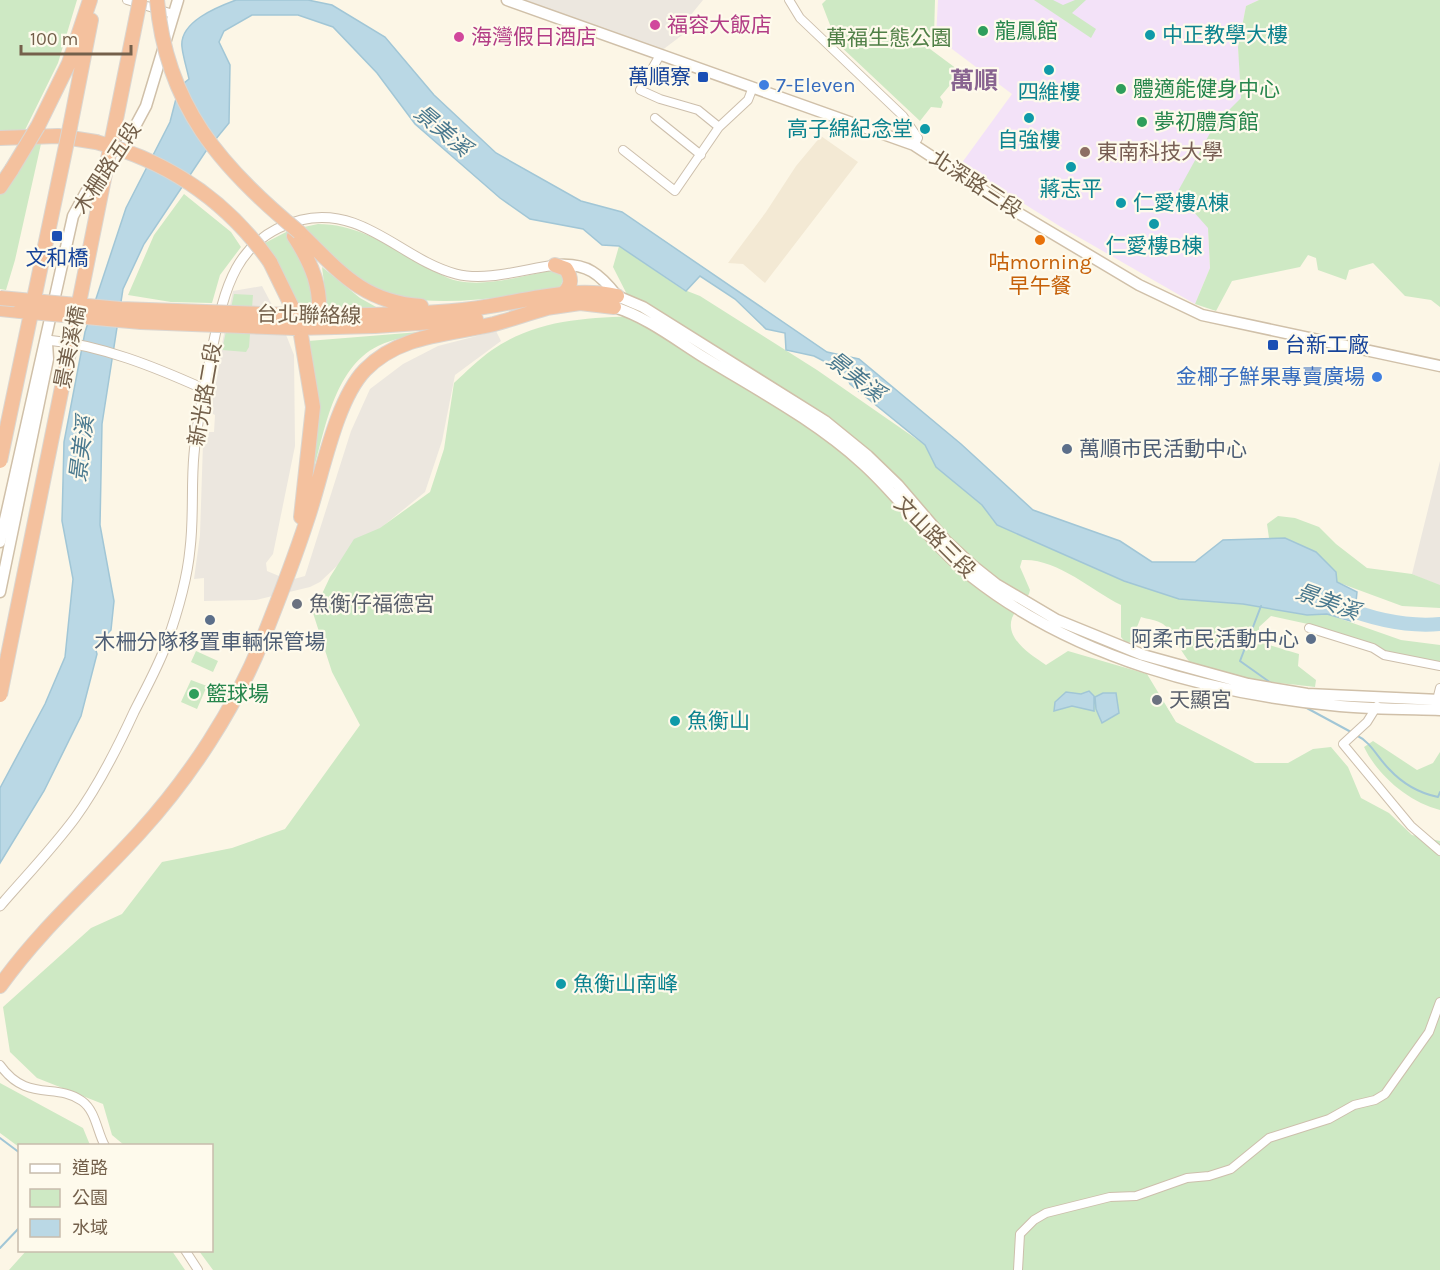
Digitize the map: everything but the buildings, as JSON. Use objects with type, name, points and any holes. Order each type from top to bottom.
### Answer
[{"type":"highway","points":[[0,461],[70,127],[76,64],[90,0]]},
{"type":"highway","points":[[0,185],[76,64],[95,0]]},
{"type":"highway","name":"景美溪橋","points":[[0,695],[140,0]]},
{"type":"highway","points":[[157,0],[167,56],[194,121],[219,157],[296,234],[348,279],[377,298],[421,306],[510,304]]},
{"type":"highway","points":[[0,138],[58,136],[96,142],[149,160],[196,187],[234,218],[270,262],[295,322],[311,388],[311,436],[300,520],[289,566]]},
{"type":"highway","points":[[296,234],[314,272],[319,295],[318,322]]},
{"type":"highway","points":[[555,265],[562,266],[570,274],[570,285],[562,294]]},
{"type":"highway","name":"台北聯絡線","points":[[318,322],[510,304],[562,294],[595,293],[615,302]]},
{"type":"highway","name":"台北聯絡線","points":[[0,298],[295,322]]},
{"type":"highway","name":"台北聯絡線","points":[[0,309],[141,322],[452,321],[580,303],[615,302]]},
{"type":"highway","points":[[0,986],[51,922],[142,830],[193,766],[230,706],[249,667],[307,520],[344,404],[363,372],[390,350],[408,342],[494,324],[547,308]]},
{"type":"main road","name":"木柵路五段","points":[[0,592],[78,204],[114,162],[135,127],[152,92],[161,48],[178,0]]},
{"type":"main road","name":"北深路三段","points":[[507,0],[914,145],[1015,211],[1185,309],[1257,329],[1440,366]]},
{"type":"main road","name":"新光路二段","points":[[555,265],[588,268],[601,276],[615,302]]},
{"type":"main road","name":"文山路三段","points":[[615,302],[643,307],[825,421],[868,456],[898,485],[946,541],[972,565],[1042,617],[1196,682],[1290,700],[1341,706],[1378,703]]},
{"type":"main road","name":"木柵路五段","points":[[0,542],[39,357],[52,340]]},
{"type":"main road","name":"文山路三段","points":[[1141,660],[1282,691],[1378,703]]},
{"type":"main road","points":[[1378,703],[1439,704]]},
{"type":"street","points":[[127,0],[173,14]]},
{"type":"street","points":[[789,0],[800,18],[916,131],[918,138],[914,145]]},
{"type":"street","points":[[660,55],[640,90],[650,96],[698,110],[719,127]]},
{"type":"street","points":[[623,150],[675,191],[719,127],[748,100],[753,87]]},
{"type":"street","points":[[655,118],[700,155]]},
{"type":"street","name":"新光路二段","points":[[0,906],[60,837],[95,788],[165,648],[179,605],[188,564],[195,448],[221,303],[230,277],[249,250],[260,240],[286,225],[318,218],[346,220],[373,230],[444,270],[464,276],[486,276],[555,265]]},
{"type":"street","points":[[52,340],[135,361],[204,389]]},
{"type":"street","points":[[1309,628],[1373,648],[1384,655],[1440,666]]},
{"type":"street","points":[[1439,704],[1440,688]]},
{"type":"street","points":[[1378,703],[1367,722],[1342,744],[1411,826],[1440,851]]},
{"type":"street","points":[[1018,1270],[1020,1234],[1034,1220],[1046,1213],[1110,1197],[1136,1196],[1187,1178],[1209,1176],[1230,1169],[1269,1138],[1329,1119],[1354,1105],[1375,1100],[1385,1094],[1429,1032],[1440,1002]]},
{"type":"street","points":[[0,1065],[11,1078],[22,1085],[70,1095],[83,1101],[94,1116],[104,1144]]},
{"type":"street","points":[[186,1252],[198,1270]]},
{"type":"shaded area","points":[[526,0],[703,0],[681,27],[685,33],[661,51]]},
{"type":"shaded area","name":"東南科技大學","points":[[938,0],[1259,0],[1246,6],[1238,47],[1242,98],[1215,124],[1208,228],[1210,268],[1195,304],[1061,227],[961,164],[1012,94],[936,37]]},
{"type":"shaded area","points":[[821,136],[858,162],[765,283],[743,264],[728,263],[766,212],[796,166]]},
{"type":"shaded area","points":[[262,286],[281,322],[294,355],[295,446],[273,554],[266,563],[267,571],[279,576],[294,579],[305,576],[351,431],[370,389],[403,364],[438,346],[496,331],[501,341],[455,375],[442,441],[425,492],[356,548],[320,582],[310,587],[256,600],[204,601],[204,578],[194,579],[200,535],[203,443],[208,438],[209,432],[214,432],[215,415],[208,411],[233,291]]},
{"type":"shaded area","points":[[1440,461],[1440,585],[1438,585],[1412,574]]},
{"type":"green space","points":[[0,0],[77,0],[58,63],[24,132],[0,134]]},
{"type":"green space","name":"萬福生態公園","points":[[826,0],[935,0],[934,36],[926,46],[961,72],[940,97],[943,102],[941,108],[931,107],[920,121],[837,43],[822,4]]},
{"type":"green space","points":[[1034,0],[1053,0],[1063,5],[1075,0],[1086,0],[1072,13],[1096,29],[1091,38]]},
{"type":"green space","points":[[1259,0],[1440,0],[1440,307],[1431,300],[1405,296],[1373,263],[1349,270],[1346,280],[1318,270],[1316,258],[1308,255],[1300,267],[1232,281],[1216,311],[1195,304],[1210,268],[1208,228],[1177,193],[1215,124],[1241,98],[1238,47],[1246,6]]},
{"type":"green space","points":[[45,126],[15,260],[6,290],[0,289],[0,194]]},
{"type":"green space","points":[[184,194],[231,232],[241,247],[220,275],[212,303],[171,302],[128,295],[154,235]]},
{"type":"green space","points":[[318,224],[359,232],[384,243],[443,276],[458,281],[482,283],[555,270],[564,278],[560,287],[487,299],[434,301],[409,299],[385,294],[364,285],[341,267],[303,229],[313,307],[298,308],[261,245],[290,230]]},
{"type":"green space","points":[[619,246],[682,289],[700,296],[817,370],[925,445],[936,467],[982,505],[997,525],[1124,581],[1214,602],[1243,604],[1307,615],[1327,614],[1401,640],[1440,645],[1440,662],[1386,653],[1370,643],[1317,626],[1271,616],[1259,627],[1259,642],[1299,654],[1298,666],[1316,680],[1315,687],[1219,674],[1205,671],[1191,663],[1168,629],[1158,622],[1141,617],[1137,627],[1139,640],[1126,643],[1121,637],[1121,605],[1061,569],[1035,561],[1022,560],[1020,567],[1030,590],[1013,615],[1011,626],[1012,633],[1021,646],[1046,665],[1068,651],[1147,674],[1176,722],[1255,763],[1288,763],[1313,749],[1331,747],[1348,767],[1361,798],[1389,813],[1412,835],[1440,841],[1440,1270],[213,1270],[200,1252],[213,1252],[213,1144],[123,1144],[112,1135],[103,1104],[37,1078],[10,1052],[3,1007],[91,928],[122,914],[162,862],[232,848],[285,829],[360,725],[332,672],[313,613],[330,577],[354,539],[380,528],[430,492],[444,449],[454,383],[477,361],[509,340],[544,326],[581,319],[638,316],[613,267]]},
{"type":"green space","points":[[322,267],[360,298],[385,312],[327,307]]},
{"type":"green space","points":[[234,294],[253,295],[249,347],[246,352],[222,350]]},
{"type":"green space","points":[[432,331],[384,343],[363,356],[350,370],[326,422],[312,476],[316,390],[308,341]]},
{"type":"green space","points":[[1278,516],[1295,518],[1319,527],[1336,544],[1367,568],[1412,574],[1440,585],[1440,608],[1402,606],[1337,582],[1336,572],[1285,538],[1269,538],[1267,524]]},
{"type":"green space","points":[[196,651],[218,661],[213,672],[191,662]]},
{"type":"green space","name":"籃球場","points":[[191,680],[207,686],[197,709],[181,702]]},
{"type":"green space","points":[[1373,741],[1417,770],[1433,763],[1440,752],[1440,810],[1417,801],[1386,778],[1364,747]]},
{"type":"green space","points":[[0,1083],[83,1128],[90,1144],[18,1144],[18,1146],[0,1133]]},
{"type":"green space","points":[[25,1252],[173,1252],[185,1270],[9,1270]]},
{"type":"water","points":[[236,0],[308,0],[332,5],[385,37],[434,95],[496,153],[581,201],[622,212],[827,352],[859,359],[961,444],[1033,510],[1120,541],[1152,562],[1195,562],[1223,540],[1285,538],[1316,552],[1336,572],[1337,582],[1357,592],[1354,622],[1327,614],[1307,615],[1243,604],[1179,599],[1124,581],[997,525],[982,505],[936,467],[925,445],[850,384],[845,372],[814,356],[786,350],[785,333],[766,329],[735,299],[700,276],[686,291],[619,246],[602,245],[583,229],[530,219],[500,198],[415,124],[377,73],[333,27],[298,15],[252,15],[224,31],[219,42],[230,65],[229,123],[206,151],[144,244],[123,289],[102,424],[100,525],[114,601],[111,630],[95,647],[97,654],[81,716],[44,791],[0,863],[0,788],[45,704],[65,657],[73,579],[62,521],[64,442],[85,332],[126,208],[170,122],[179,87],[189,79],[182,47],[186,30],[201,17]]},
{"type":"water","points":[[1089,691],[1094,696],[1094,711],[1072,706],[1054,711],[1055,702],[1066,692],[1081,694]]},
{"type":"water","points":[[1103,693],[1116,693],[1119,713],[1102,723],[1096,709],[1095,697]]},
{"type":"waterway","points":[[1261,606],[1240,661],[1271,683]]},
{"type":"waterway","name":"景美溪","points":[[1340,606],[1389,621],[1440,624]]},
{"type":"waterway","points":[[1303,706],[1351,732]]},
{"type":"waterway","points":[[1356,735],[1366,742],[1389,769],[1405,783],[1438,797],[1440,792]]},
{"type":"waterway","points":[[0,1138],[18,1152]]},
{"type":"waterway","points":[[0,1248],[18,1229]]},
{"type":"place","name":"福容大飯店","points":[[655,25]]},
{"type":"place","name":"龍鳳館","points":[[983,31]]},
{"type":"place","name":"中正教學大樓","points":[[1150,35]]},
{"type":"place","name":"海灣假日酒店","points":[[459,37]]},
{"type":"place","name":"四維樓","points":[[1049,70]]},
{"type":"place","name":"萬順寮","points":[[703,77]]},
{"type":"place","name":"7-Eleven","points":[[764,85]]},
{"type":"place","name":"體適能健身中心","points":[[1121,89]]},
{"type":"place","name":"自強樓","points":[[1029,118]]},
{"type":"place","name":"夢初體育館","points":[[1142,122]]},
{"type":"place","name":"高子綿紀念堂","points":[[925,129]]},
{"type":"place","name":"東南科技大學","points":[[1085,152]]},
{"type":"place","name":"蔣志平","points":[[1071,167]]},
{"type":"place","name":"仁愛樓A棟","points":[[1121,203]]},
{"type":"place","name":"仁愛樓B棟","points":[[1154,224]]},
{"type":"place","name":"文和橋","points":[[57,236]]},
{"type":"place","name":"咕morning 早午餐","points":[[1040,240]]},
{"type":"place","name":"台新工廠","points":[[1273,345]]},
{"type":"place","name":"金椰子鮮果專賣廣場","points":[[1377,377]]},
{"type":"place","name":"萬順市民活動中心","points":[[1067,449]]},
{"type":"place","name":"魚衡仔福德宮","points":[[297,604]]},
{"type":"place","name":"木柵分隊移置車輛保管場","points":[[210,620]]},
{"type":"place","name":"阿柔市民活動中心","points":[[1311,639]]},
{"type":"place","name":"籃球場","points":[[194,694]]},
{"type":"place","name":"天顯宮","points":[[1157,700]]},
{"type":"place","name":"魚衡山","points":[[675,721]]},
{"type":"place","name":"魚衡山南峰","points":[[561,984]]},
{"type":"district","name":"萬順","points":[[974,81]]}]
